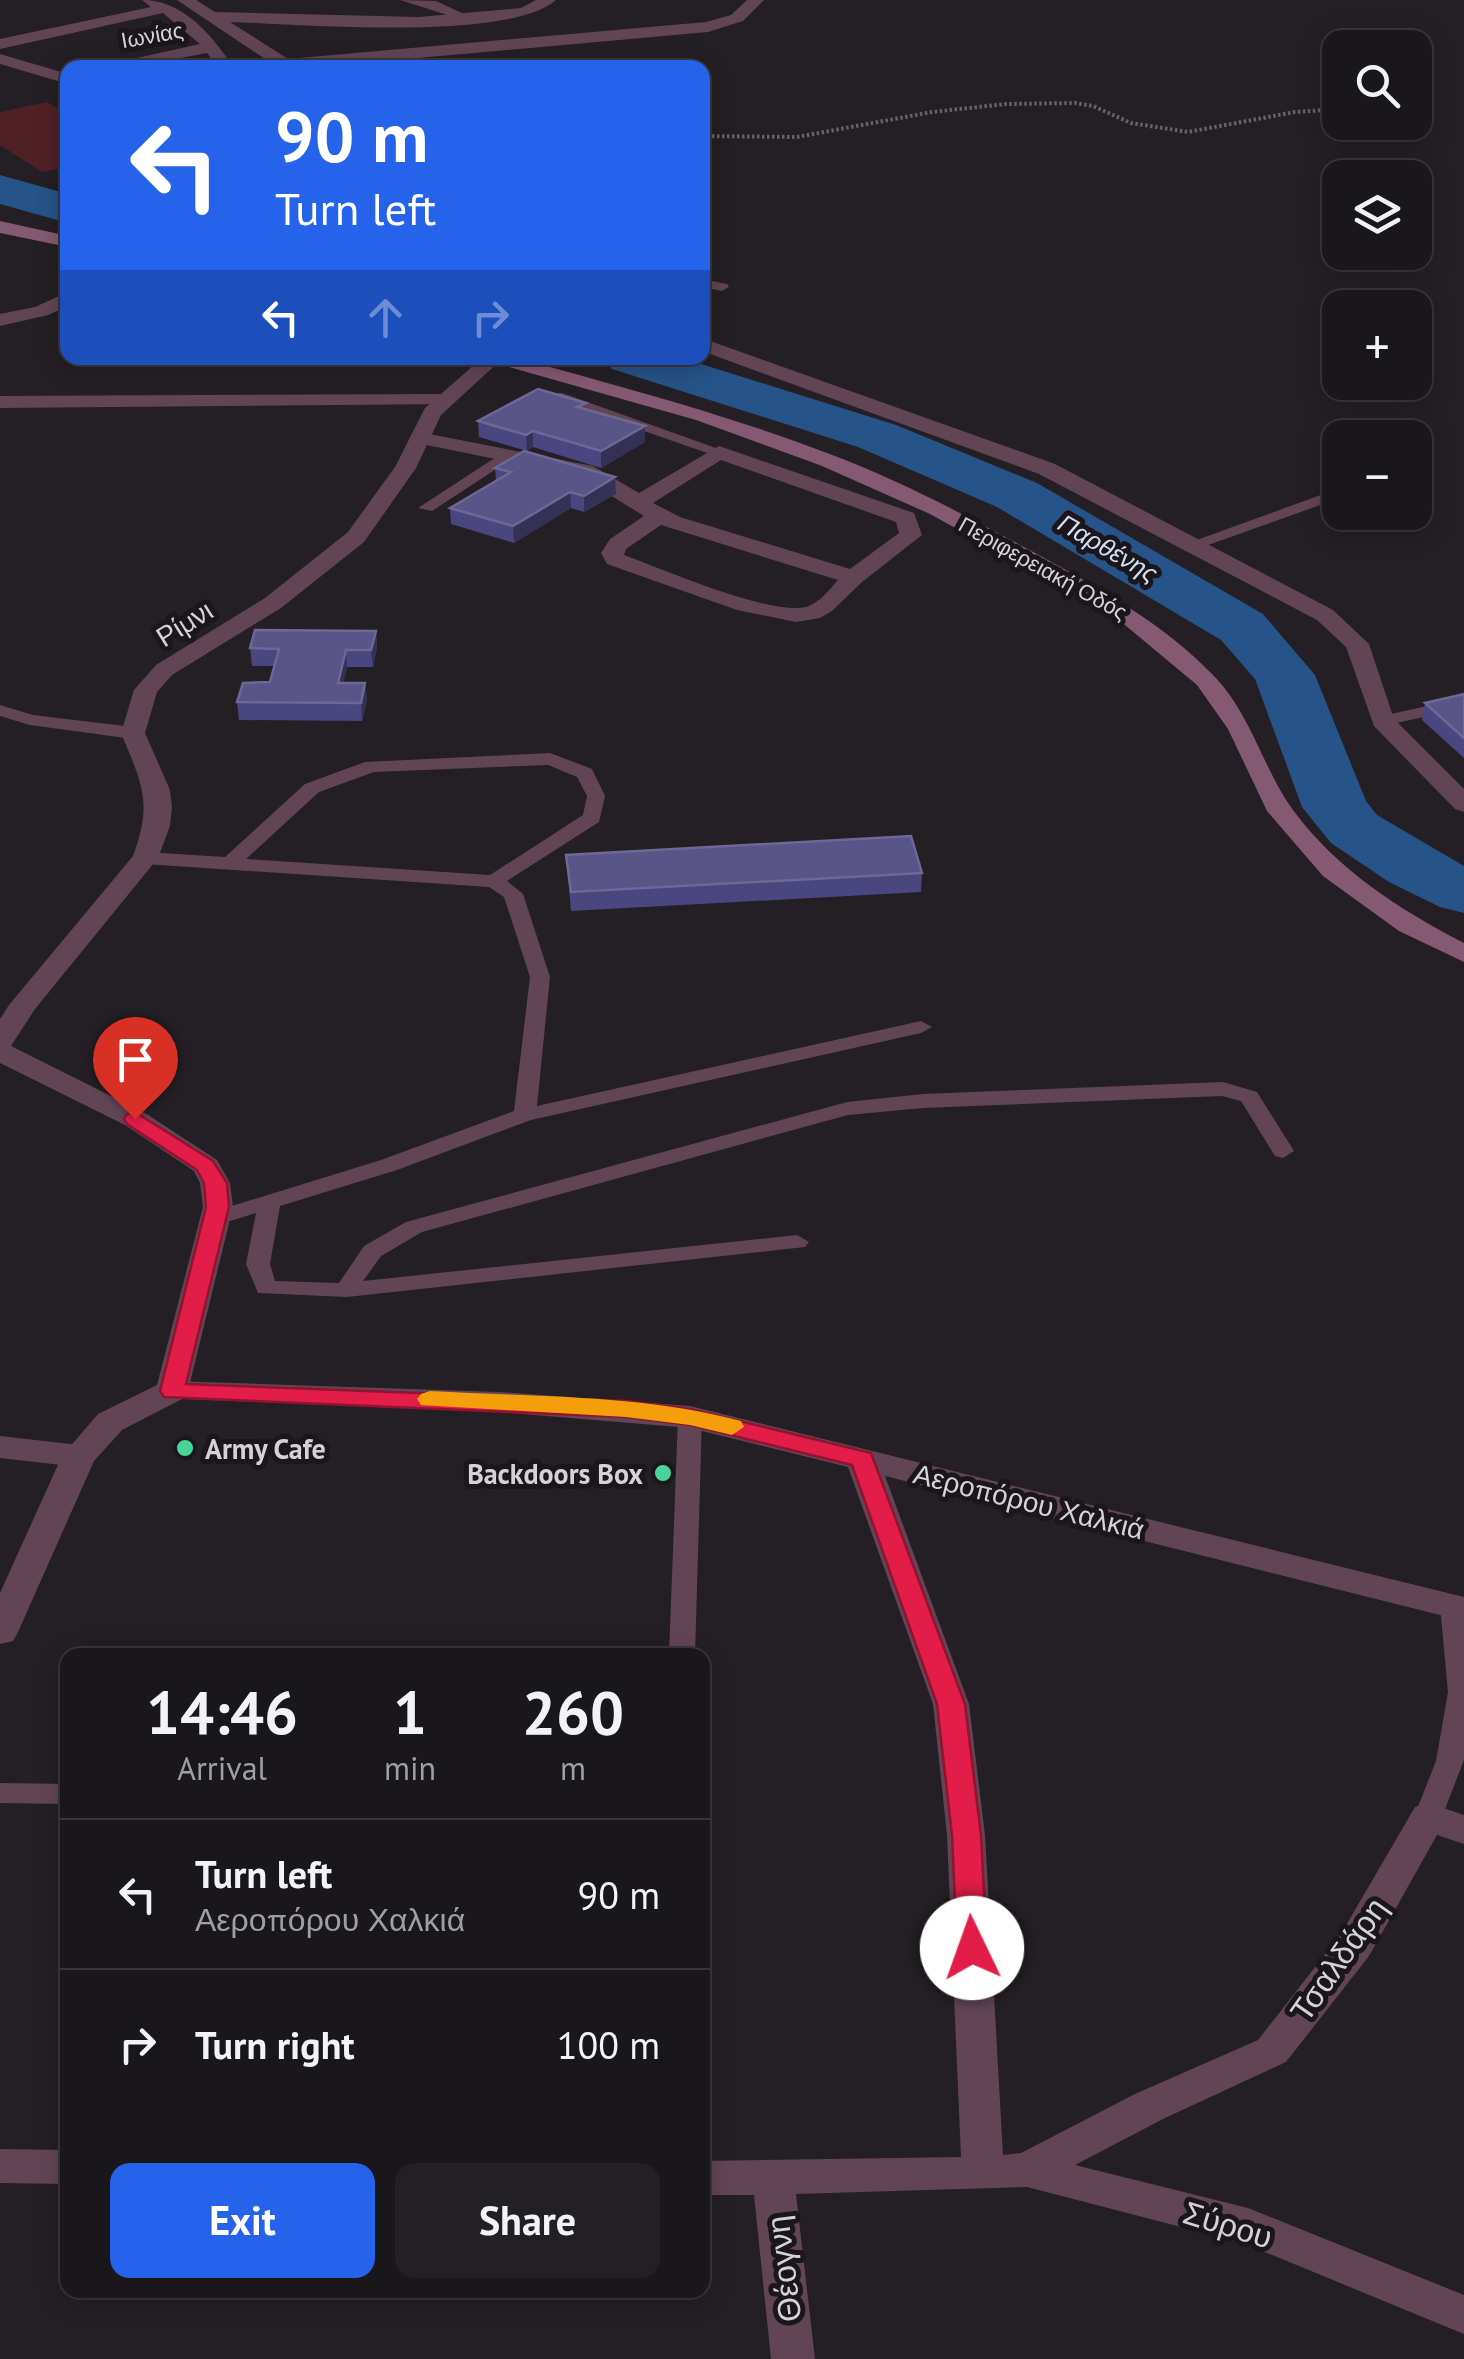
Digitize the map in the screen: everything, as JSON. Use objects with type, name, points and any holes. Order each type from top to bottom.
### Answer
[{"type":"main road","points":[[0,227],[60,240]]},
{"type":"main road","name":"Περιφερειακή Οδός","points":[[521,365],[719,421],[830,461],[938,508],[1122,610],[1177,653],[1225,705],[1280,811],[1319,858],[1380,906],[1464,954]]},
{"type":"street","points":[[186,0],[278,60]]},
{"type":"street","points":[[0,44],[157,2],[212,47],[220,60]]},
{"type":"street","points":[[215,16],[419,22],[511,14],[547,6]]},
{"type":"street","points":[[322,60],[708,27],[736,18],[743,6]]},
{"type":"street","points":[[578,19],[599,36]]},
{"type":"street","points":[[419,22],[411,27],[445,47]]},
{"type":"street","name":"Ιωνίας","points":[[143,60],[212,47]]},
{"type":"street","points":[[0,60],[60,75]]},
{"type":"street","points":[[2,320],[41,312],[60,302]]},
{"type":"street","points":[[710,347],[1048,469],[1325,615],[1356,644],[1382,721],[1464,804]]},
{"type":"street","name":"Ρίμνι","points":[[133,733],[146,690],[164,670],[273,603],[356,537],[406,468],[442,400],[487,365]]},
{"type":"street","points":[[0,402],[442,400]]},
{"type":"street","points":[[419,438],[585,471],[610,481],[658,516],[797,563],[854,577]]},
{"type":"street","points":[[638,502],[719,452],[906,518],[911,535],[813,613],[792,615],[765,612],[615,559],[612,554],[618,544],[658,516]]},
{"type":"street","points":[[0,1042],[22,1005],[146,858],[159,807],[157,790],[133,733]]},
{"type":"street","points":[[0,1052],[135,1119],[206,1166],[216,1183],[214,1220],[172,1391],[110,1422],[79,1456],[0,1632]]},
{"type":"street","name":"Αεροπόρου Χαλκιά","points":[[172,1391],[500,1402],[690,1417],[1459,1608]]},
{"type":"street","points":[[0,1447],[79,1456]]},
{"type":"street","points":[[862,1459],[951,1704],[966,1835],[983,2174]]},
{"type":"street","name":"Τσαλδάρη","points":[[1027,2170],[1150,2106],[1272,2050],[1446,1824]]},
{"type":"street","points":[[0,2166],[60,2167]]},
{"type":"street","name":"Σύρου","points":[[710,2178],[1027,2170],[1248,2226],[1390,2281],[1464,2315]]},
{"type":"street","name":"Θέογνη","points":[[772,2179],[793,2359]]},
{"type":"lane","points":[[406,0],[436,5],[460,16]]},
{"type":"lane","points":[[710,285],[722,287]]},
{"type":"lane","points":[[550,394],[719,452]]},
{"type":"lane","points":[[426,508],[508,456]]},
{"type":"lane","points":[[1191,545],[1322,499]]},
{"type":"lane","points":[[1382,721],[1464,702]]},
{"type":"lane","points":[[0,710],[30,720],[133,733]]},
{"type":"lane","points":[[228,865],[312,788],[340,774],[372,766],[550,760],[585,773],[596,796],[592,818],[494,881]]},
{"type":"lane","points":[[146,858],[494,881],[513,894],[540,977],[526,1116]]},
{"type":"lane","points":[[214,1220],[389,1165],[526,1116],[921,1028]]},
{"type":"lane","points":[[347,1290],[359,1262],[376,1245],[414,1226],[846,1109],[923,1101],[1223,1088],[1249,1097],[1283,1151]]},
{"type":"lane","points":[[270,1201],[258,1264],[266,1288],[347,1290],[797,1242]]},
{"type":"lane","points":[[682,1648],[690,1417]]},
{"type":"lane","name":"Τσαλδάρη","points":[[1446,1824],[1450,1761],[1462,1692],[1459,1608]]},
{"type":"lane","points":[[0,1792],[60,1794]]},
{"type":"path","points":[[710,136],[798,138],[932,112],[1006,104],[1093,106],[1131,123],[1188,132],[1322,110]]},
{"type":"shaded area","points":[[47,102],[60,110],[60,168],[42,172],[0,145],[0,112]]},
{"type":"building","points":[[538,389],[586,403],[577,407],[645,426],[601,451],[533,431],[526,435],[478,421]]},
{"type":"building","points":[[524,451],[615,477],[584,496],[570,492],[513,526],[450,508],[511,472],[495,468]]},
{"type":"building","points":[[255,630],[376,631],[371,650],[346,650],[338,683],[365,683],[361,703],[237,702],[243,683],[270,682],[279,649],[250,648]]},
{"type":"building","points":[[1464,694],[1464,738],[1425,703]]},
{"type":"building","points":[[911,836],[922,873],[571,892],[566,855]]},
{"type":"waterway","name":"Παρθένης","points":[[0,189],[60,207]]},
{"type":"waterway","name":"Παρθένης","points":[[652,365],[877,436],[1017,495],[1242,627],[1284,675],[1335,807],[1354,829],[1413,868],[1464,892]]},
{"type":"slow traffic","points":[[430,1399],[626,1409],[732,1427]]},
{"type":"place","name":"Army Cafe","points":[[185,1448]]},
{"type":"place","name":"Backdoors Box","points":[[663,1473]]},
{"type":"route","points":[[135,1119],[206,1166],[216,1183],[218,1207],[172,1391],[626,1409],[690,1417],[862,1459],[951,1704],[966,1835],[972,1948]]}]
